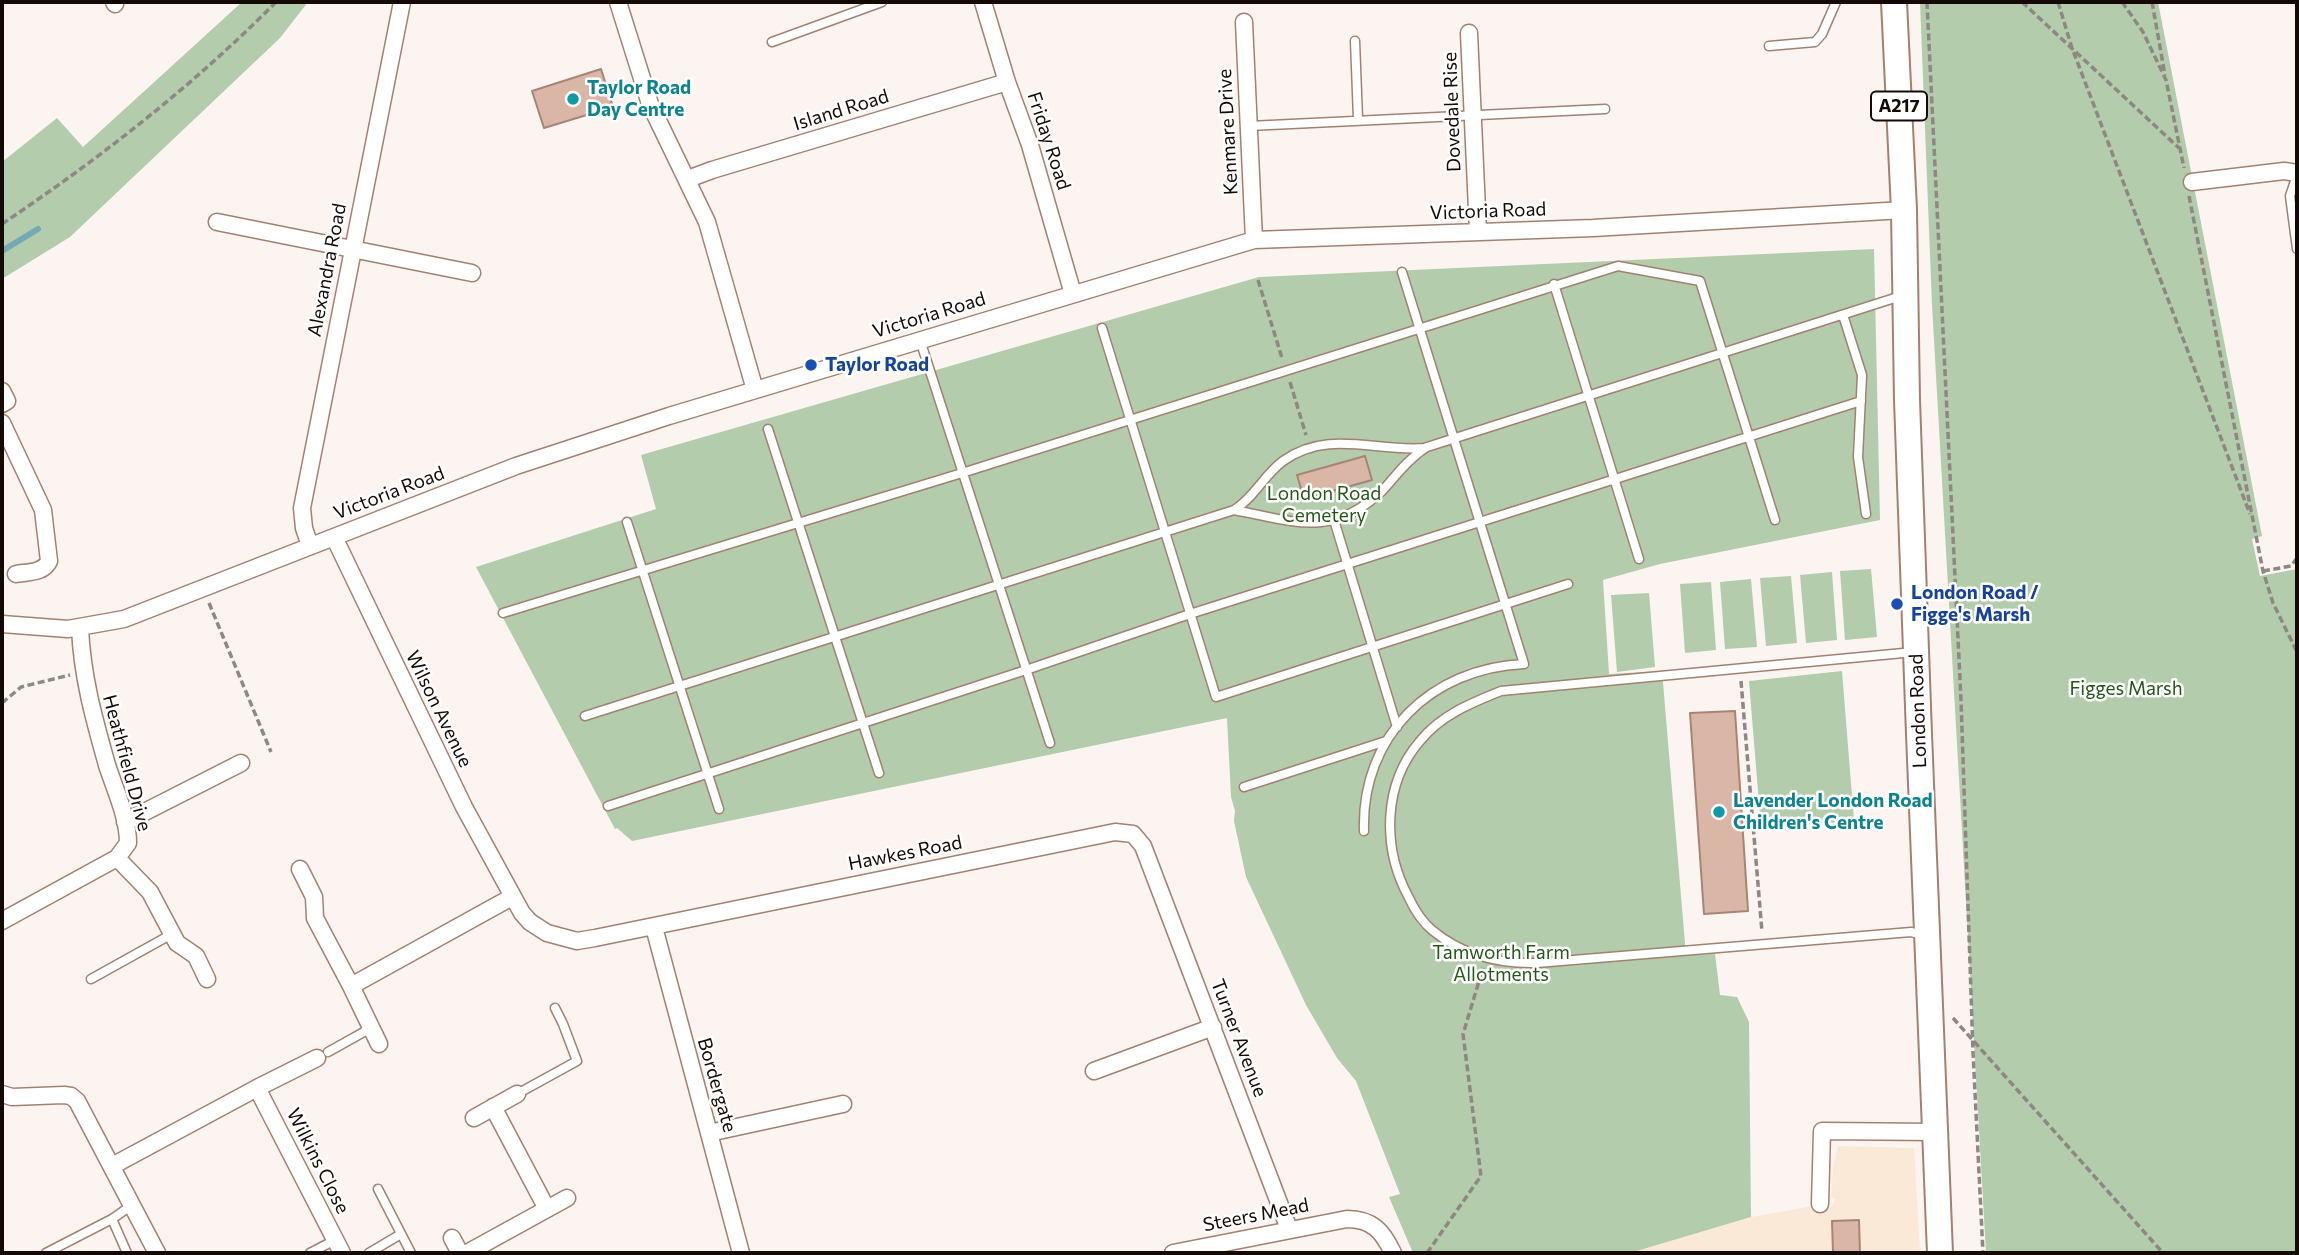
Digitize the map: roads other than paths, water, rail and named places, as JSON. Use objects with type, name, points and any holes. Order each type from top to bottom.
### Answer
[{"type":"main road","name":"London Road","points":[[1894,2],[1904,210],[1907,400],[1940,1253]]},
{"type":"street","name":"Alexandra Road","points":[[310,546],[302,508],[402,2]]},
{"type":"street","points":[[618,2],[650,104],[707,222],[755,390]]},
{"type":"street","name":"Friday Road","points":[[984,2],[1007,82],[1030,145],[1073,294]]},
{"type":"street","name":"Kenmare Drive","points":[[1244,22],[1254,240]]},
{"type":"street","name":"Dovedale Rise","points":[[1469,33],[1478,232]]},
{"type":"street","name":"Island Road","points":[[688,179],[1007,82]]},
{"type":"street","points":[[2189,184],[2284,171],[2297,174]]},
{"type":"street","name":"Victoria Road","points":[[2,624],[48,629],[80,628],[124,619],[516,466],[755,390],[1254,240],[1593,228],[1904,210]]},
{"type":"street","points":[[217,222],[472,273]]},
{"type":"street","points":[[2,391],[7,401],[2,404]]},
{"type":"street","points":[[2,423],[43,510],[49,561],[41,570],[16,574]]},
{"type":"street","name":"Wilson Avenue","points":[[334,537],[458,794],[512,897],[530,922],[547,933],[577,940],[654,927]]},
{"type":"street","name":"Heathfield Drive","points":[[80,628],[91,711],[125,822],[128,843],[117,858]]},
{"type":"street","points":[[125,822],[241,763]]},
{"type":"street","name":"Hawkes Road","points":[[654,927],[1115,832],[1128,832],[1139,839],[1149,861]]},
{"type":"street","points":[[2,920],[117,858],[150,892],[177,943],[196,956],[207,979]]},
{"type":"street","name":"Turner Avenue","points":[[1149,861],[1289,1229]]},
{"type":"street","points":[[300,869],[314,897],[315,918],[379,1044]]},
{"type":"street","points":[[351,986],[512,897]]},
{"type":"street","name":"Bordergate","points":[[654,927],[741,1253]]},
{"type":"street","points":[[1094,1071],[1213,1027]]},
{"type":"street","points":[[112,1166],[322,1055]]},
{"type":"street","name":"Wilkins Close","points":[[257,1088],[339,1246]]},
{"type":"street","points":[[2,1094],[12,1097],[71,1096],[77,1101],[158,1253]]},
{"type":"street","points":[[474,1118],[517,1094]]},
{"type":"street","points":[[709,1133],[843,1104]]},
{"type":"street","points":[[494,1107],[547,1209]]},
{"type":"street","points":[[1820,1204],[1822,1131],[1936,1132]]},
{"type":"street","points":[[467,1253],[568,1198]]},
{"type":"street","name":"Steers Mead","points":[[1173,1253],[1289,1229],[1358,1219],[1374,1225],[1387,1240],[1393,1253]]},
{"type":"street","points":[[453,1238],[460,1253]]},
{"type":"lane","points":[[772,42],[882,2]]},
{"type":"lane","points":[[1769,46],[1815,42],[1822,34],[1836,2]]},
{"type":"lane","points":[[1355,41],[1358,119]]},
{"type":"lane","points":[[1249,126],[1605,108]]},
{"type":"lane","points":[[2297,174],[2290,196],[2297,249]]},
{"type":"lane","points":[[503,613],[1618,266],[1700,281],[1775,520]]},
{"type":"lane","points":[[1364,831],[1367,792],[1377,759],[1386,741],[1417,704],[1457,679],[1503,665],[1524,664],[1402,272]]},
{"type":"lane","points":[[1554,285],[1639,559]]},
{"type":"lane","points":[[585,716],[1234,510],[1247,503],[1269,474],[1283,461],[1309,446],[1356,444],[1403,450],[1424,448],[1906,295]]},
{"type":"lane","points":[[1843,315],[1862,374],[1858,457],[1866,514]]},
{"type":"lane","points":[[1102,328],[1216,697],[1568,584]]},
{"type":"lane","points":[[920,340],[1049,743]]},
{"type":"lane","points":[[608,806],[1190,614],[1861,401]]},
{"type":"lane","points":[[768,429],[879,774]]},
{"type":"lane","points":[[1234,510],[1295,523],[1315,524],[1334,520],[1369,501],[1424,448]]},
{"type":"lane","points":[[1334,520],[1397,727]]},
{"type":"lane","points":[[627,522],[719,809]]},
{"type":"lane","points":[[1916,652],[1501,691],[1453,712],[1419,742],[1400,774],[1391,809],[1390,834],[1392,859],[1416,913],[1432,930],[1456,946],[1485,958],[1514,963],[1537,963],[1911,932],[1927,935]]},
{"type":"lane","points":[[1244,787],[1386,741]]},
{"type":"lane","points":[[91,979],[172,934]]},
{"type":"lane","points":[[517,1094],[577,1061],[564,1024],[555,1008]]},
{"type":"lane","points":[[322,1055],[370,1028]]},
{"type":"lane","points":[[378,1189],[411,1253]]},
{"type":"lane","points":[[46,1253],[112,1219],[132,1205]]},
{"type":"lane","points":[[112,1219],[127,1253]]},
{"type":"lane","points":[[369,1253],[401,1234]]},
{"type":"lane","points":[[310,1253],[339,1246]]},
{"type":"waterway","points":[[2,251],[38,229]]},
{"type":"place","name":"Taylor Road Day Centre","points":[[573,99]]},
{"type":"place","name":"Taylor Road","points":[[811,365]]},
{"type":"place","name":"London Road / Figge's Marsh","points":[[1897,604]]},
{"type":"place","name":"Lavender London Road Children's Centre","points":[[1719,812]]},
{"type":"park label","name":"London Road Cemetery","points":[[1324,505]]},
{"type":"park label","name":"Figges Marsh","points":[[2126,689]]},
{"type":"park label","name":"Tamworth Farm Allotments","points":[[1501,964]]}]
